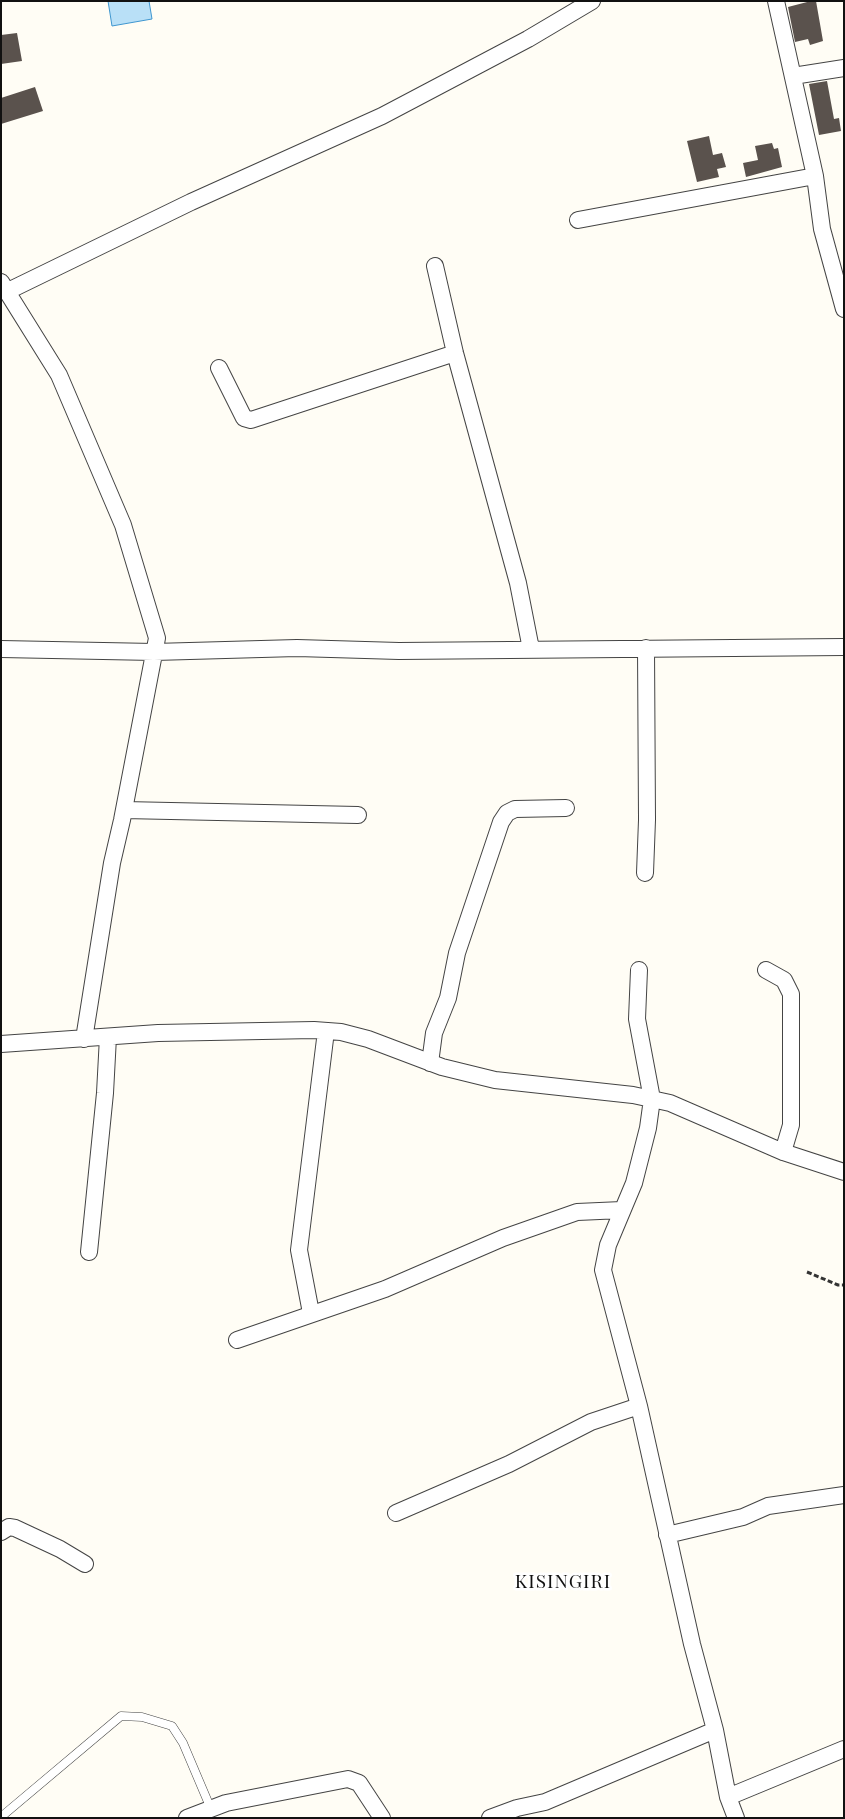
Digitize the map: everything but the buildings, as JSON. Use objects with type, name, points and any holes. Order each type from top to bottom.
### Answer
[{"type":"street","points":[[84,1039],[112,863],[157,638],[116,507],[59,376],[4,286],[382,116],[528,39],[592,1]]},
{"type":"street","points":[[776,1],[815,176],[822,229],[844,309]]},
{"type":"street","points":[[793,76],[844,68]]},
{"type":"street","points":[[578,220],[815,176]]},
{"type":"street","points":[[435,266],[455,353],[518,582],[531,649]]},
{"type":"street","points":[[219,368],[244,418],[251,420],[455,353]]},
{"type":"street","points":[[1,649],[154,652],[297,648],[399,651],[844,647]]},
{"type":"street","points":[[645,873],[647,820],[646,648]]},
{"type":"street","points":[[430,1063],[434,1033],[448,998],[457,953],[502,822],[507,814],[516,809],[566,808]]},
{"type":"street","points":[[124,810],[358,815]]},
{"type":"street","points":[[639,970],[638,1027],[652,1099],[648,1128],[634,1183],[608,1245],[603,1270],[639,1406],[692,1644],[715,1730],[728,1797],[736,1818]]},
{"type":"street","points":[[766,970],[784,980],[791,994],[791,1125],[783,1152]]},
{"type":"street","points":[[311,1313],[299,1250],[326,1031]]},
{"type":"street","points":[[1,1044],[158,1033],[341,1032],[368,1039],[430,1063],[495,1080],[652,1099],[670,1103],[783,1152],[844,1172]]},
{"type":"street","points":[[89,1252],[105,1093],[108,1037]]},
{"type":"street","points":[[237,1340],[385,1289],[503,1238],[577,1212],[622,1210]]},
{"type":"street","points":[[396,1512],[509,1464],[591,1422],[639,1406]]},
{"type":"street","points":[[667,1535],[742,1517],[768,1506],[844,1496]]},
{"type":"street","points":[[1,1532],[9,1527],[15,1528],[60,1549],[85,1564]]},
{"type":"street","points":[[490,1818],[517,1808],[545,1802],[715,1730]]},
{"type":"street","points":[[728,1797],[844,1749]]},
{"type":"street","points":[[187,1818],[226,1803],[348,1779],[359,1783],[382,1818]]},
{"type":"lane","points":[[1,1817],[121,1716],[142,1716],[172,1726],[183,1743],[211,1808]]},
{"type":"path","points":[[807,1272],[838,1285],[844,1285]]},
{"type":"water","points":[[108,1],[149,1],[152,19],[112,26]]},
{"type":"district","name":"KISINGIRI","points":[[563,1582]]}]
